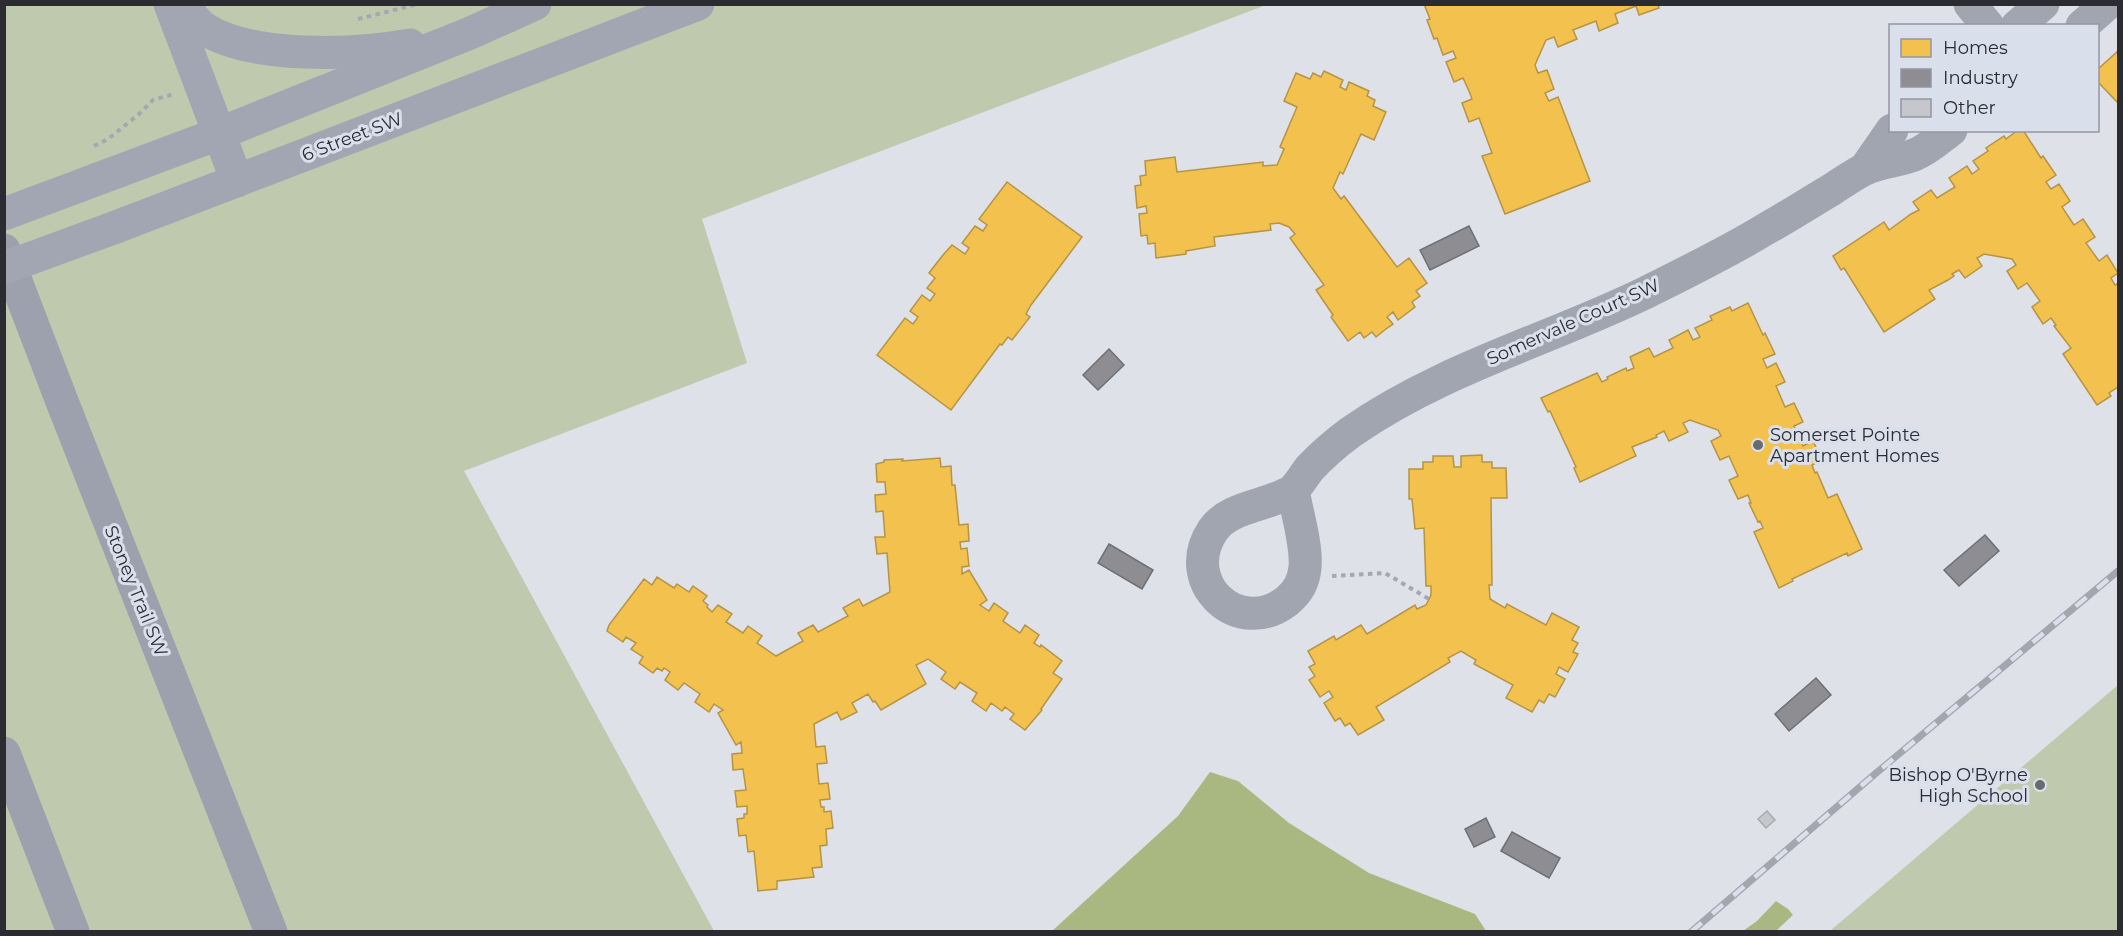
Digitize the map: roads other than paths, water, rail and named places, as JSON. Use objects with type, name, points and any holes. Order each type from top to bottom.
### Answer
[{"type":"highway","name":"Stoney Trail SW","points":[[4,250],[271,932]]},
{"type":"highway","points":[[4,753],[74,932]]},
{"type":"main road","points":[[170,4],[237,181]]},
{"type":"main road","points":[[184,4],[204,28],[230,41],[280,51],[322,52],[393,48],[468,34]]},
{"type":"main road","points":[[4,214],[92,164],[218,134],[468,34],[535,4]]},
{"type":"main road","name":"6 Street SW","points":[[4,268],[698,4]]},
{"type":"street","points":[[1970,4],[1986,24]]},
{"type":"street","points":[[2019,24],[2043,4]]},
{"type":"street","points":[[2084,24],[2107,4]]},
{"type":"street","name":"Somervale Court SW","points":[[1865,169],[1891,132]]},
{"type":"street","name":"Somervale Court SW","points":[[1293,490],[1320,457],[1379,414],[1406,398],[1494,357],[1643,293],[1755,236],[1865,169],[1916,154],[1948,132]]},
{"type":"railway","points":[[1691,932],[1875,774],[2118,571]]},
{"type":"place","name":"Somerset Pointe Apartment Homes","points":[[1758,445]]},
{"type":"place","name":"Bishop O'Byrne High School","points":[[2040,785]]}]
